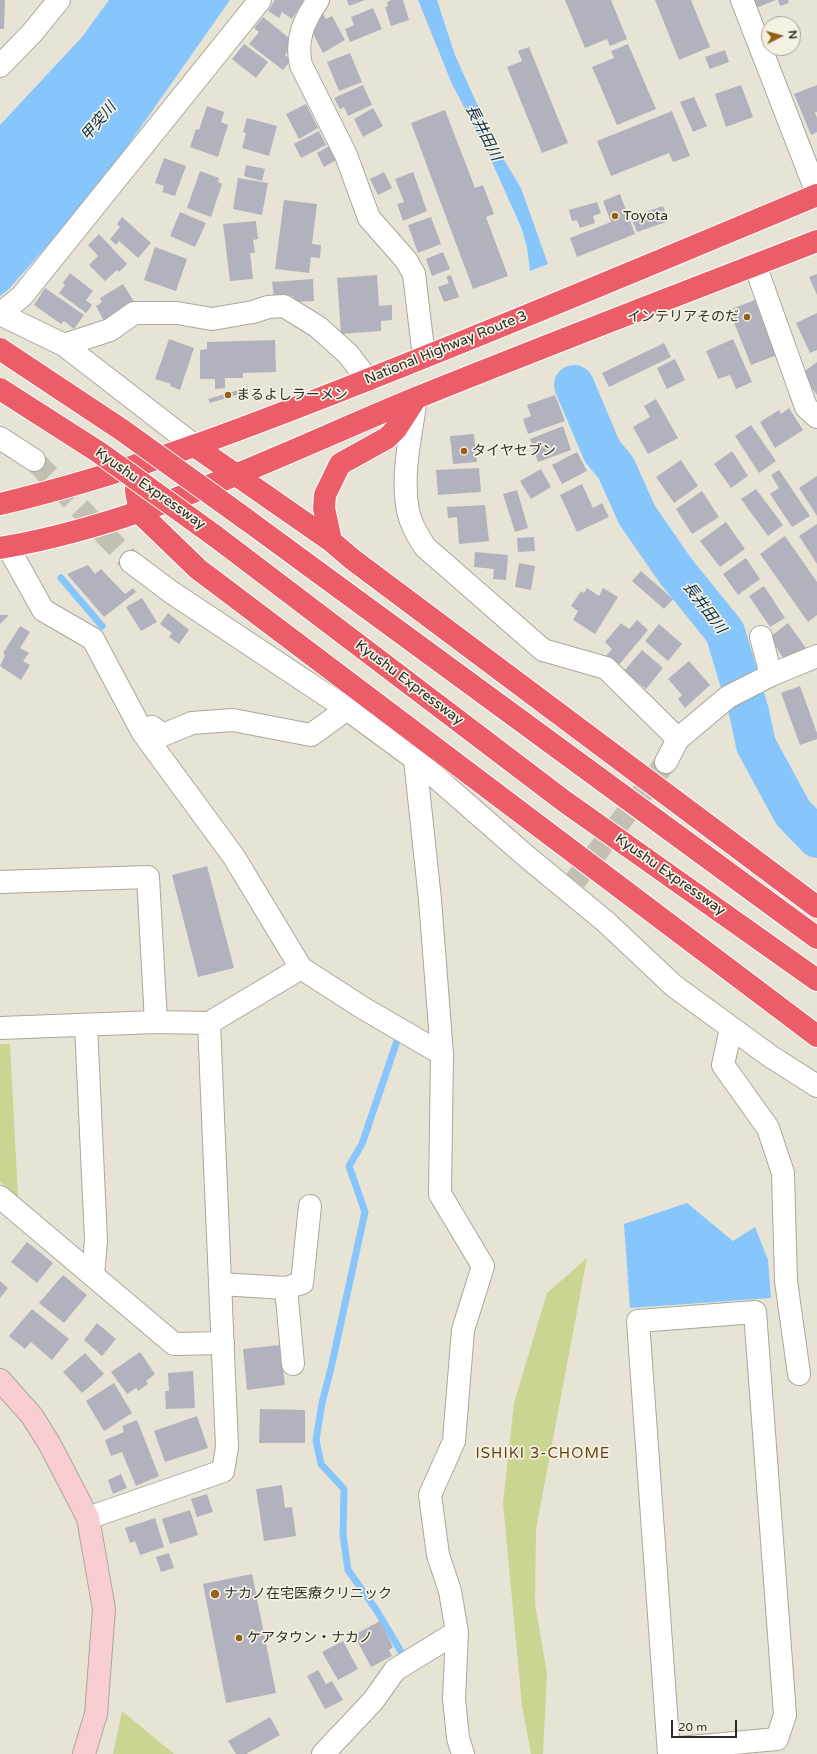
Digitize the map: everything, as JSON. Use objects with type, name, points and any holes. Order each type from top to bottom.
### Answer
[{"type":"highway","name":"National Highway Route 3","points":[[0,504],[50,491],[196,447],[368,380],[817,194]]},
{"type":"highway","points":[[4,547],[79,531],[140,513],[237,474],[416,398],[817,241]]},
{"type":"highway","points":[[0,349],[122,430],[247,520],[817,938]]},
{"type":"highway","name":"Kyushu Expressway","points":[[0,389],[100,453],[215,536],[564,801],[817,980]]},
{"type":"highway","points":[[331,541],[324,508],[325,495],[340,464],[387,438],[396,429],[416,398]]},
{"type":"highway","points":[[196,447],[237,474],[331,541],[665,795],[817,907]]},
{"type":"highway","points":[[136,465],[136,490],[140,513],[198,569],[817,1036]]},
{"type":"street","points":[[32,33],[39,0]]},
{"type":"street","points":[[0,66],[32,33],[59,0]]},
{"type":"street","points":[[196,447],[64,345],[0,314],[22,296],[260,0]]},
{"type":"street","points":[[318,0],[304,21],[298,51],[302,65],[346,155],[369,218],[406,260],[414,274],[424,357]]},
{"type":"street","points":[[742,0],[817,194]]},
{"type":"street","points":[[755,265],[806,406],[817,418]]},
{"type":"street","points":[[64,345],[110,330],[134,313],[177,313],[212,319],[253,312],[268,307],[284,306],[318,327],[348,354],[368,380]]},
{"type":"street","points":[[416,398],[409,444],[406,481],[408,512],[415,531],[426,547],[543,650],[606,668],[678,739]]},
{"type":"street","points":[[0,438],[34,460]]},
{"type":"street","points":[[4,547],[43,610],[93,639],[143,733],[234,857],[301,968],[363,1008],[442,1054]]},
{"type":"street","points":[[131,562],[171,592],[347,709],[415,759],[571,885],[606,922],[674,986],[770,1056],[817,1086]]},
{"type":"street","points":[[761,637],[771,675]]},
{"type":"street","points":[[666,762],[678,739],[728,697],[771,675],[817,656]]},
{"type":"street","points":[[143,733],[152,727],[163,735],[192,723],[233,720],[311,735],[347,709]]},
{"type":"street","points":[[415,759],[430,900],[442,1054],[440,1194],[483,1266],[463,1330],[454,1441],[430,1495],[438,1555],[450,1591],[457,1632],[454,1699],[458,1738],[463,1754]]},
{"type":"street","points":[[0,882],[148,877],[156,1022]]},
{"type":"street","points":[[0,1028],[156,1022],[209,1023],[301,968]]},
{"type":"street","points":[[88,1518],[223,1471],[227,1447],[209,1023]]},
{"type":"street","points":[[86,1025],[96,1240],[92,1276]]},
{"type":"street","points":[[731,1028],[723,1065],[768,1128],[783,1173],[786,1281],[799,1374]]},
{"type":"street","points":[[0,1197],[174,1344],[223,1343]]},
{"type":"street","points":[[220,1284],[286,1288],[302,1283],[310,1206]]},
{"type":"street","points":[[286,1288],[293,1364]]},
{"type":"street","points":[[755,1312],[785,1715],[770,1746],[669,1752],[638,1321],[755,1312]]},
{"type":"street","points":[[0,1380],[32,1416],[49,1442],[88,1518],[104,1609],[96,1714],[84,1754]]},
{"type":"street","points":[[323,1754],[373,1701],[395,1670],[457,1632]]},
{"type":"green space","points":[[0,1044],[10,1044],[18,1197],[0,1182]]},
{"type":"green space","points":[[587,1258],[536,1529],[535,1604],[547,1673],[543,1754],[531,1754],[522,1706],[503,1503],[514,1403],[547,1293]]},
{"type":"green space","points":[[122,1711],[174,1754],[113,1754]]},
{"type":"water","name":"甲突川","points":[[109,0],[230,0],[98,188],[8,290],[0,296],[0,125],[82,37]]},
{"type":"water","points":[[418,0],[437,0],[455,55],[501,155],[521,188],[548,264],[530,271],[527,247],[521,227],[486,149],[452,84]]},
{"type":"water","points":[[687,1203],[733,1241],[755,1227],[768,1260],[771,1298],[630,1308],[624,1224]]},
{"type":"building","points":[[0,0],[5,0],[4,29],[0,29]]},
{"type":"building","points":[[275,0],[304,0],[292,19],[282,12],[279,18],[268,11]]},
{"type":"building","points":[[347,0],[365,0],[349,6]]},
{"type":"building","points":[[392,0],[403,0],[409,20],[391,26],[385,7],[388,6],[387,2]]},
{"type":"building","points":[[565,0],[611,0],[627,39],[610,46],[607,39],[585,48]]},
{"type":"building","points":[[655,0],[691,0],[710,47],[679,60]]},
{"type":"building","points":[[753,0],[776,0],[756,8]]},
{"type":"building","points":[[778,0],[788,0],[789,3],[780,6]]},
{"type":"building","points":[[373,8],[382,29],[350,42],[345,29],[354,25],[351,17]]},
{"type":"building","points":[[323,14],[326,19],[332,16],[345,40],[323,53],[310,28],[319,23],[316,18]]},
{"type":"building","points":[[263,17],[294,42],[285,55],[291,60],[283,70],[249,44],[259,32],[254,28]]},
{"type":"building","points":[[244,44],[268,62],[256,78],[232,59]]},
{"type":"building","points":[[628,44],[656,109],[617,125],[592,67],[614,58],[611,51]]},
{"type":"building","points":[[529,47],[568,143],[542,153],[507,67],[522,61],[518,51]]},
{"type":"building","points":[[725,50],[729,62],[710,69],[705,57]]},
{"type":"building","points":[[350,53],[362,82],[339,91],[327,62]]},
{"type":"building","points":[[363,85],[372,105],[348,116],[344,107],[340,109],[334,98]]},
{"type":"building","points":[[741,85],[753,117],[726,127],[715,94]]},
{"type":"building","points":[[817,85],[817,112],[815,112],[817,118],[817,132],[811,135],[794,94]]},
{"type":"building","points":[[694,97],[707,126],[693,132],[680,102]]},
{"type":"building","points":[[306,104],[318,128],[299,139],[286,114]]},
{"type":"building","points":[[207,106],[224,112],[221,122],[228,125],[218,157],[190,147],[196,129],[199,130]]},
{"type":"building","points":[[373,108],[383,126],[363,137],[354,119]]},
{"type":"building","points":[[445,110],[475,188],[483,185],[494,214],[486,217],[508,276],[473,289],[411,123]]},
{"type":"building","points":[[672,111],[690,156],[673,162],[669,153],[611,176],[597,141]]},
{"type":"building","points":[[247,118],[277,126],[269,156],[242,148],[246,133],[243,132]]},
{"type":"building","points":[[319,131],[326,145],[301,158],[294,144]]},
{"type":"building","points":[[329,146],[336,160],[324,167],[317,153]]},
{"type":"building","points":[[164,158],[186,166],[175,196],[162,192],[164,186],[155,183]]},
{"type":"building","points":[[246,165],[265,169],[262,181],[244,176]]},
{"type":"building","points":[[200,171],[219,178],[218,182],[222,184],[211,217],[187,208]]},
{"type":"building","points":[[384,172],[392,188],[378,195],[370,179]]},
{"type":"building","points":[[413,172],[427,211],[403,221],[397,204],[404,202],[395,179]]},
{"type":"building","points":[[238,178],[268,183],[262,215],[233,209]]},
{"type":"building","points":[[620,194],[635,234],[577,257],[570,238],[611,222],[603,201]]},
{"type":"building","points":[[284,200],[317,204],[312,244],[321,245],[320,258],[311,257],[309,273],[275,269]]},
{"type":"building","points":[[597,202],[601,213],[593,216],[595,223],[580,228],[577,220],[572,221],[569,210]]},
{"type":"building","points":[[663,206],[669,221],[637,232],[631,217]]},
{"type":"building","points":[[180,212],[206,223],[195,247],[170,236]]},
{"type":"building","points":[[122,217],[151,243],[138,258],[119,241],[116,245],[110,239],[120,227],[117,224]]},
{"type":"building","points":[[431,217],[441,244],[418,253],[408,225]]},
{"type":"building","points":[[256,221],[258,239],[253,240],[255,253],[250,253],[253,279],[230,281],[223,224]]},
{"type":"building","points":[[99,234],[127,264],[119,272],[117,270],[105,281],[89,265],[98,256],[88,245]]},
{"type":"building","points":[[155,247],[187,259],[176,291],[144,280]]},
{"type":"building","points":[[443,252],[450,269],[432,276],[426,259]]},
{"type":"building","points":[[70,273],[93,291],[86,300],[92,305],[86,313],[59,293],[65,285],[63,283]]},
{"type":"building","points":[[817,274],[817,295],[809,277]]},
{"type":"building","points":[[377,275],[379,306],[392,305],[392,320],[381,321],[381,331],[341,334],[337,278]]},
{"type":"building","points":[[451,275],[459,297],[444,302],[438,287],[449,283],[446,277]]},
{"type":"building","points":[[313,279],[314,301],[294,302],[293,296],[274,298],[272,282]]},
{"type":"building","points":[[123,284],[135,303],[104,321],[96,306],[102,302],[100,298]]},
{"type":"building","points":[[45,288],[84,315],[74,329],[64,321],[61,324],[34,305]]},
{"type":"building","points":[[755,300],[777,355],[751,365],[729,310]]},
{"type":"building","points":[[817,313],[817,350],[810,353],[796,323]]},
{"type":"building","points":[[169,339],[194,348],[180,390],[170,386],[171,384],[155,379]]},
{"type":"building","points":[[733,339],[752,382],[736,389],[730,375],[718,379],[706,351]]},
{"type":"building","points":[[275,340],[276,372],[243,373],[243,378],[225,378],[225,388],[215,389],[215,379],[200,379],[200,350],[207,349],[207,342]]},
{"type":"building","points":[[664,343],[671,357],[609,387],[602,373]]},
{"type":"building","points":[[675,359],[685,380],[667,389],[657,368]]},
{"type":"building","points":[[817,362],[817,395],[801,374]]},
{"type":"building","name":"まるよしラーメン","points":[[245,388],[246,392],[210,403],[208,399]]},
{"type":"building","points":[[555,395],[565,421],[528,434],[523,419],[531,416],[527,405]]},
{"type":"building","points":[[656,399],[678,438],[648,454],[633,427],[650,417],[644,406]]},
{"type":"building","points":[[789,408],[803,430],[775,448],[760,422],[779,410],[781,414]]},
{"type":"building","points":[[751,425],[776,461],[759,473],[735,436]]},
{"type":"building","points":[[563,426],[571,450],[538,462],[530,439]]},
{"type":"building","points":[[474,434],[477,462],[453,464],[450,436]]},
{"type":"building","points":[[732,451],[748,476],[731,488],[714,464]]},
{"type":"building","points":[[577,452],[587,471],[562,484],[552,465]]},
{"type":"building","points":[[681,460],[698,486],[674,503],[656,477]]},
{"type":"building","points":[[479,468],[481,492],[438,495],[436,470]]},
{"type":"building","points":[[541,469],[551,487],[531,499],[520,481]]},
{"type":"building","points":[[779,470],[810,516],[792,527],[770,494],[779,488],[771,475]]},
{"type":"building","points":[[817,476],[817,516],[799,488]]},
{"type":"building","points":[[582,484],[593,508],[602,503],[609,517],[577,532],[560,495]]},
{"type":"building","points":[[756,489],[783,525],[768,536],[741,499]]},
{"type":"building","points":[[517,490],[528,528],[515,532],[503,494]]},
{"type":"building","points":[[702,491],[719,517],[692,534],[676,509]]},
{"type":"building","points":[[485,505],[489,541],[459,544],[457,517],[448,518],[447,507]]},
{"type":"building","points":[[726,522],[745,549],[720,567],[700,541]]},
{"type":"building","points":[[817,524],[817,564],[799,536]]},
{"type":"building","points":[[785,536],[817,582],[817,615],[808,622],[760,554]]},
{"type":"building","points":[[534,537],[535,551],[518,552],[517,538]]},
{"type":"building","points":[[475,552],[508,555],[506,580],[493,579],[494,569],[474,567]]},
{"type":"building","points":[[746,558],[760,579],[738,595],[723,574]]},
{"type":"building","points":[[519,563],[535,566],[531,590],[515,587]]},
{"type":"building","points":[[88,565],[95,574],[101,569],[125,594],[133,588],[136,592],[104,617],[67,574]]},
{"type":"building","points":[[641,571],[673,599],[664,609],[632,581]]},
{"type":"building","points":[[764,586],[785,618],[770,627],[749,596]]},
{"type":"building","points":[[587,588],[599,596],[603,588],[618,597],[595,634],[573,620],[578,611],[571,606],[581,591],[584,593]]},
{"type":"building","points":[[142,598],[157,622],[141,631],[126,607]]},
{"type":"building","points":[[168,613],[189,630],[179,644],[169,637],[172,633],[160,624]]},
{"type":"building","points":[[0,615],[9,615],[0,624]]},
{"type":"building","points":[[637,620],[648,630],[618,666],[606,656],[612,649],[605,642],[621,623],[629,629]]},
{"type":"building","points":[[788,623],[808,651],[785,661],[770,637]]},
{"type":"building","points":[[659,624],[682,644],[668,661],[645,641]]},
{"type":"building","points":[[20,626],[30,632],[20,648],[29,653],[23,661],[30,665],[21,680],[0,666],[5,655],[3,653]]},
{"type":"building","points":[[642,650],[663,668],[646,689],[624,671]]},
{"type":"building","points":[[689,661],[710,685],[685,708],[678,699],[682,695],[668,679]]},
{"type":"building","points":[[800,686],[817,733],[817,739],[800,745],[781,693]]},
{"type":"building","points":[[207,866],[234,968],[198,977],[172,875]]},
{"type":"building","points":[[27,1242],[53,1263],[37,1283],[11,1262]]},
{"type":"building","points":[[63,1275],[87,1295],[64,1323],[39,1303]]},
{"type":"building","points":[[0,1281],[8,1288],[0,1298]]},
{"type":"building","points":[[32,1309],[69,1339],[52,1360],[31,1342],[25,1349],[9,1336]]},
{"type":"building","points":[[97,1323],[116,1339],[102,1356],[84,1340]]},
{"type":"building","points":[[280,1345],[285,1385],[247,1390],[243,1349]]},
{"type":"building","points":[[140,1352],[155,1374],[146,1381],[148,1384],[138,1391],[136,1388],[127,1394],[111,1372]]},
{"type":"building","points":[[85,1353],[104,1374],[82,1393],[63,1372]]},
{"type":"building","points":[[193,1371],[195,1408],[166,1409],[165,1391],[169,1391],[168,1373]]},
{"type":"building","points":[[114,1383],[132,1413],[104,1431],[86,1401]]},
{"type":"building","points":[[260,1409],[305,1410],[305,1443],[259,1443]]},
{"type":"building","points":[[197,1416],[208,1448],[165,1462],[154,1431]]},
{"type":"building","points":[[137,1420],[159,1476],[136,1486],[122,1452],[111,1456],[105,1440],[124,1432],[122,1426]]},
{"type":"building","points":[[121,1474],[127,1488],[113,1494],[108,1480]]},
{"type":"building","points":[[282,1485],[285,1508],[292,1507],[296,1536],[264,1541],[256,1489]]},
{"type":"building","points":[[207,1494],[213,1512],[197,1517],[191,1499]]},
{"type":"building","points":[[190,1510],[198,1535],[170,1544],[162,1519]]},
{"type":"building","points":[[155,1518],[164,1547],[140,1555],[135,1541],[130,1543],[125,1528]]},
{"type":"building","points":[[169,1553],[174,1568],[161,1572],[156,1557]]},
{"type":"building","name":"ケアタウン・ナカノ","points":[[252,1574],[276,1693],[226,1703],[203,1584]]},
{"type":"building","points":[[380,1621],[393,1647],[389,1650],[392,1656],[371,1667],[354,1635]]},
{"type":"building","points":[[343,1641],[358,1669],[338,1680],[322,1652]]},
{"type":"building","points":[[318,1670],[326,1684],[332,1681],[343,1700],[325,1709],[307,1676]]},
{"type":"building","points":[[270,1717],[280,1735],[246,1754],[236,1754],[228,1741]]},
{"type":"waterway","name":"長井田川","points":[[574,385],[602,451],[616,468],[637,515],[675,570],[725,632],[749,712],[756,745],[793,813],[817,838]]},
{"type":"waterway","points":[[61,578],[102,626]]},
{"type":"waterway","points":[[397,1041],[362,1144],[349,1166],[365,1212],[322,1403],[316,1440],[321,1464],[344,1489],[343,1535],[348,1570],[377,1611],[400,1650]]},
{"type":"tunnel","points":[[34,460],[131,562]]},
{"type":"tunnel","points":[[575,881],[666,762]]},
{"type":"place","name":"Toyota","points":[[615,216]]},
{"type":"place","name":"インテリアそのだ","points":[[747,317]]},
{"type":"place","name":"まるよしラーメン","points":[[228,395]]},
{"type":"place","name":"タイヤセブン","points":[[464,451]]},
{"type":"place","name":"ナカノ在宅医療クリニック","points":[[215,1594]]},
{"type":"place","name":"ケアタウン・ナカノ","points":[[239,1638]]},
{"type":"district","name":"ISHIKI 3-CHOME","points":[[543,1454]]}]
